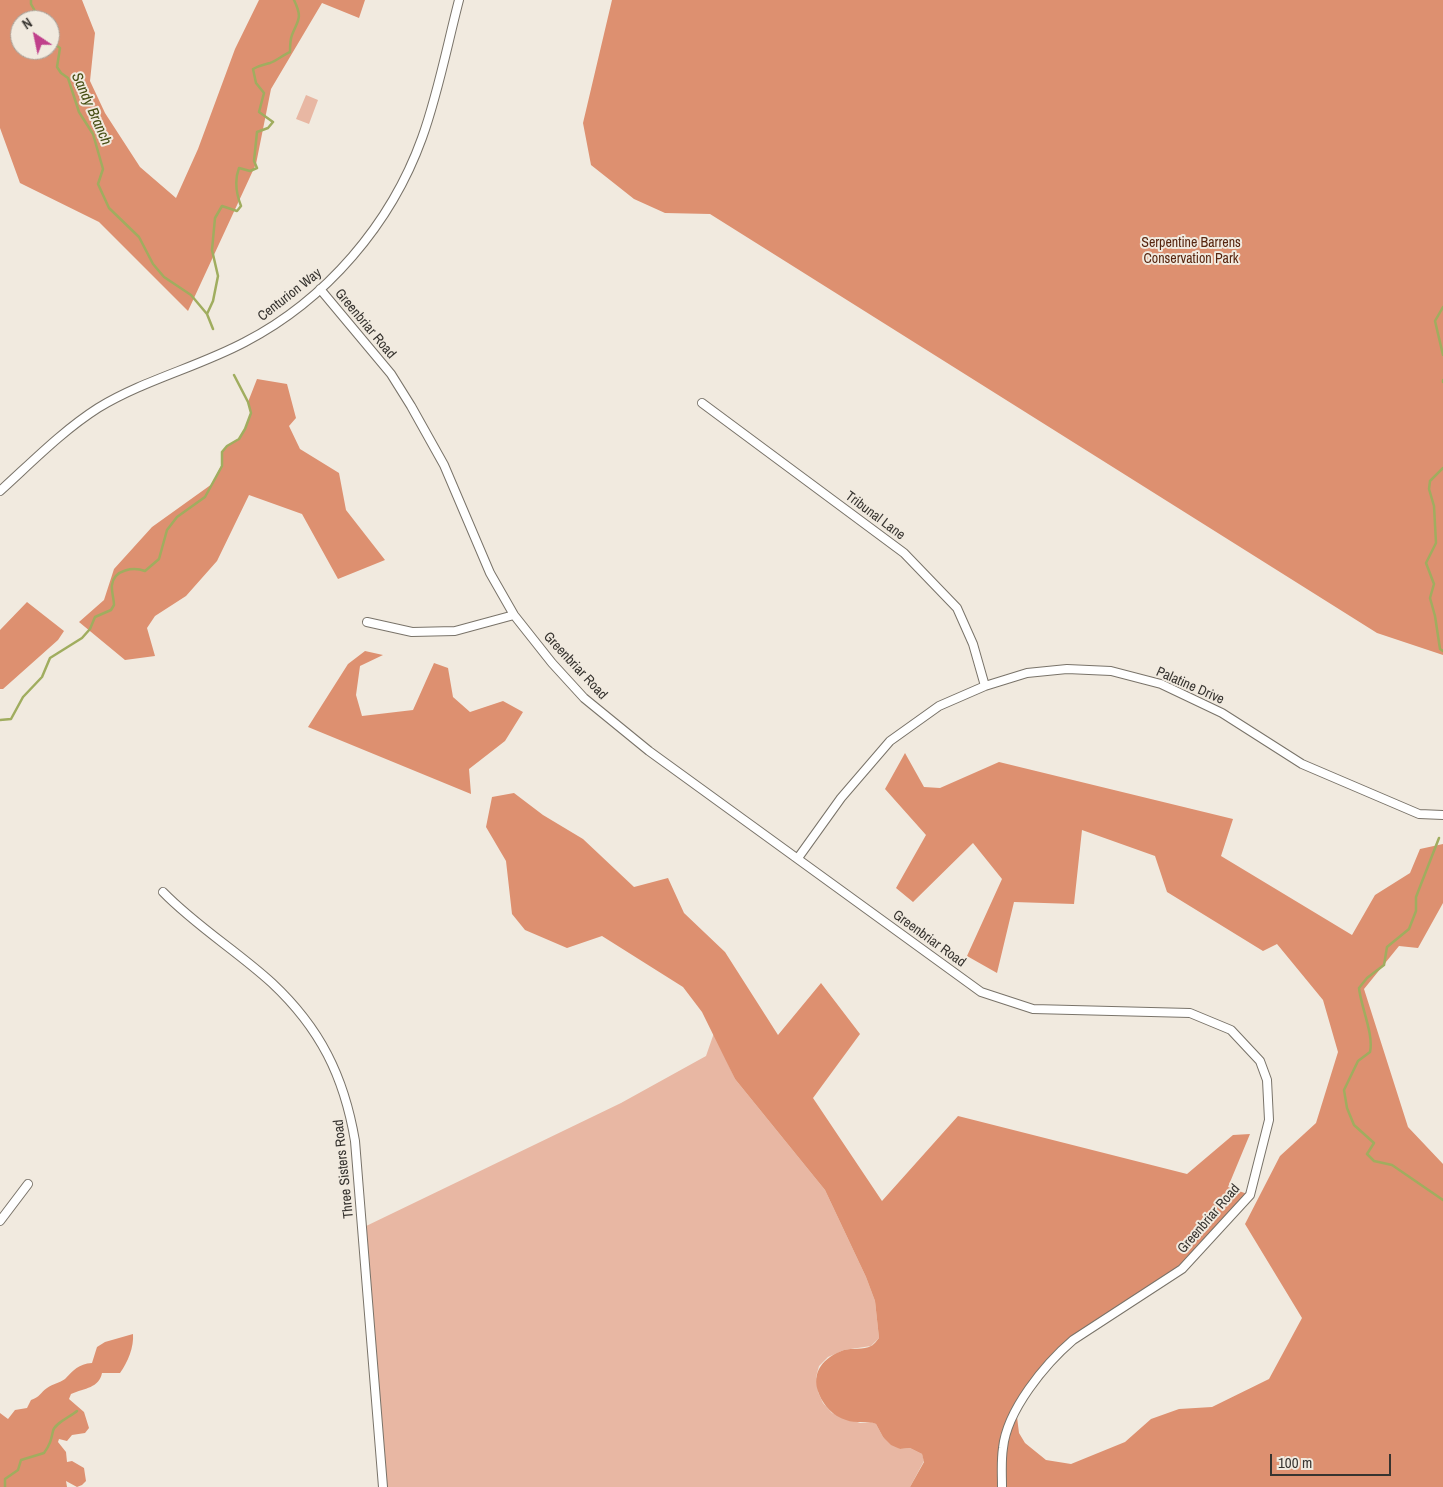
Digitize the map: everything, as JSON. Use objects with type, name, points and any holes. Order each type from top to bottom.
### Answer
[{"type":"street","name":"Centurion Way","points":[[0,491],[64,433],[97,409],[122,395],[246,342],[270,328],[320,289],[368,237],[385,212],[413,160],[431,110],[459,0]]},
{"type":"street","name":"Greenbriar Road","points":[[320,289],[391,374],[412,406],[444,465],[490,573],[514,615],[552,664],[584,698],[649,751],[981,992],[1033,1009],[1190,1014],[1232,1030],[1260,1061],[1267,1080],[1269,1120],[1250,1195],[1182,1268],[1073,1340],[1057,1354],[1016,1409],[1003,1447],[1002,1487]]},
{"type":"street","name":"Tribunal Lane","points":[[702,403],[904,553],[957,608],[973,644],[985,686]]},
{"type":"street","points":[[367,622],[412,632],[455,632],[514,615]]},
{"type":"street","name":"Palatine Drive","points":[[798,858],[841,798],[890,741],[947,701],[985,686],[1027,673],[1067,669],[1111,671],[1161,684],[1222,713],[1302,764],[1419,814],[1443,815]]},
{"type":"street","name":"Three Sisters Road","points":[[163,892],[179,908],[272,982],[306,1020],[325,1049],[342,1082],[355,1141],[383,1487]]},
{"type":"street","points":[[0,1221],[28,1184]]},
{"type":"shaded area","points":[[306,95],[318,100],[309,124],[296,119]]},
{"type":"shaded area","points":[[714,1033],[735,1079],[825,1190],[866,1277],[875,1301],[879,1338],[871,1346],[844,1350],[828,1357],[819,1366],[816,1377],[818,1392],[823,1403],[832,1413],[860,1423],[871,1422],[876,1424],[883,1437],[900,1449],[910,1448],[922,1454],[924,1461],[910,1487],[383,1487],[362,1228],[621,1103],[706,1056]]},
{"type":"green space","points":[[0,0],[82,0],[95,33],[90,81],[105,113],[140,167],[176,198],[198,149],[235,49],[259,0],[365,0],[359,18],[322,3],[271,89],[256,164],[188,311],[99,222],[20,183],[0,128]]},
{"type":"green space","name":"Serpentine Barrens Conservation Park","points":[[612,0],[1443,0],[1443,655],[1377,633],[710,214],[665,213],[634,199],[591,165],[583,123]]},
{"type":"green space","points":[[257,379],[287,384],[296,418],[289,426],[300,449],[339,473],[346,510],[385,560],[338,579],[302,514],[249,495],[217,561],[186,596],[155,616],[147,628],[155,656],[125,660],[79,622],[104,600],[114,569],[152,527],[212,484],[221,466],[222,452],[227,446],[239,439],[245,429],[251,413],[248,402]]},
{"type":"green space","points":[[27,602],[64,631],[58,640],[3,689],[0,689],[0,630]]},
{"type":"green space","points":[[365,651],[383,655],[360,666],[356,695],[362,716],[413,710],[434,663],[448,668],[453,697],[470,712],[503,701],[523,712],[505,741],[469,769],[471,794],[308,727],[348,664]]},
{"type":"green space","points":[[905,753],[924,787],[940,788],[999,762],[1233,819],[1221,856],[1352,935],[1375,895],[1410,873],[1420,849],[1443,844],[1443,903],[1418,948],[1399,946],[1364,989],[1408,1127],[1443,1164],[1443,1487],[910,1487],[924,1462],[922,1454],[910,1448],[900,1449],[891,1445],[883,1437],[876,1424],[846,1420],[837,1416],[826,1406],[819,1394],[816,1379],[821,1366],[837,1353],[844,1350],[868,1347],[873,1345],[879,1338],[875,1301],[866,1277],[825,1190],[735,1079],[702,1012],[683,987],[602,936],[567,948],[525,930],[512,914],[506,861],[486,827],[492,797],[514,793],[543,815],[583,839],[634,887],[668,878],[684,913],[725,952],[778,1035],[821,983],[860,1034],[813,1098],[882,1201],[958,1116],[1187,1174],[1233,1135],[1250,1134],[1228,1187],[1250,1195],[1182,1269],[1076,1342],[1037,1379],[1016,1409],[1019,1433],[1025,1443],[1046,1460],[1071,1464],[1125,1442],[1151,1419],[1179,1409],[1212,1407],[1269,1379],[1302,1318],[1245,1224],[1280,1156],[1316,1123],[1338,1052],[1323,1000],[1277,944],[1263,951],[1167,892],[1155,856],[1082,830],[1074,904],[1014,902],[997,973],[967,956],[1002,879],[973,843],[913,902],[896,888],[926,835],[885,789]]},
{"type":"green space","points":[[133,1334],[130,1354],[120,1373],[102,1373],[95,1385],[71,1394],[69,1399],[84,1412],[89,1428],[85,1433],[72,1435],[67,1441],[59,1439],[58,1442],[66,1452],[67,1462],[72,1461],[84,1468],[86,1481],[77,1487],[66,1481],[67,1487],[0,1487],[0,1413],[8,1419],[15,1410],[27,1408],[31,1400],[51,1385],[63,1380],[80,1366],[92,1363],[97,1347],[105,1342]]},
{"type":"waterway","name":"Sandy Branch","points":[[31,0],[34,10]]},
{"type":"waterway","points":[[207,314],[213,301],[218,276],[212,250],[215,218],[222,206],[237,211],[241,206],[236,187],[239,168],[250,171],[257,168],[254,161],[257,132],[268,128],[273,122],[259,112],[264,93],[256,83],[253,69],[272,62],[290,52],[291,37],[299,15],[294,0]]},
{"type":"waterway","name":"Sandy Branch","points":[[58,60],[57,67],[68,78],[79,112],[93,134],[103,169],[98,184],[109,208],[139,237],[153,264],[164,277],[191,295],[207,314],[213,329]]},
{"type":"waterway","points":[[1443,307],[1435,321],[1443,355]]},
{"type":"waterway","name":"Sandy Branch","points":[[0,720],[11,719],[23,697],[42,677],[50,658],[82,638],[90,629],[95,617],[111,610],[114,605],[112,585],[116,576],[120,572],[130,569],[145,571],[159,559],[167,530],[177,517],[205,497],[222,466],[222,452],[227,446],[239,439],[251,413],[248,402],[234,375]]},
{"type":"waterway","points":[[1443,468],[1430,481],[1429,489],[1434,506],[1436,543],[1426,563],[1434,584],[1430,598],[1440,649],[1443,651]]},
{"type":"waterway","points":[[1439,838],[1416,897],[1416,911],[1409,929],[1387,947],[1384,965],[1367,978],[1359,988],[1369,1029],[1370,1052],[1358,1061],[1344,1090],[1347,1108],[1354,1125],[1374,1143],[1367,1154],[1374,1161],[1392,1165],[1443,1200]]},
{"type":"waterway","points":[[5,1487],[5,1479],[18,1470],[21,1460],[44,1453],[49,1445],[54,1428],[77,1411]]}]
